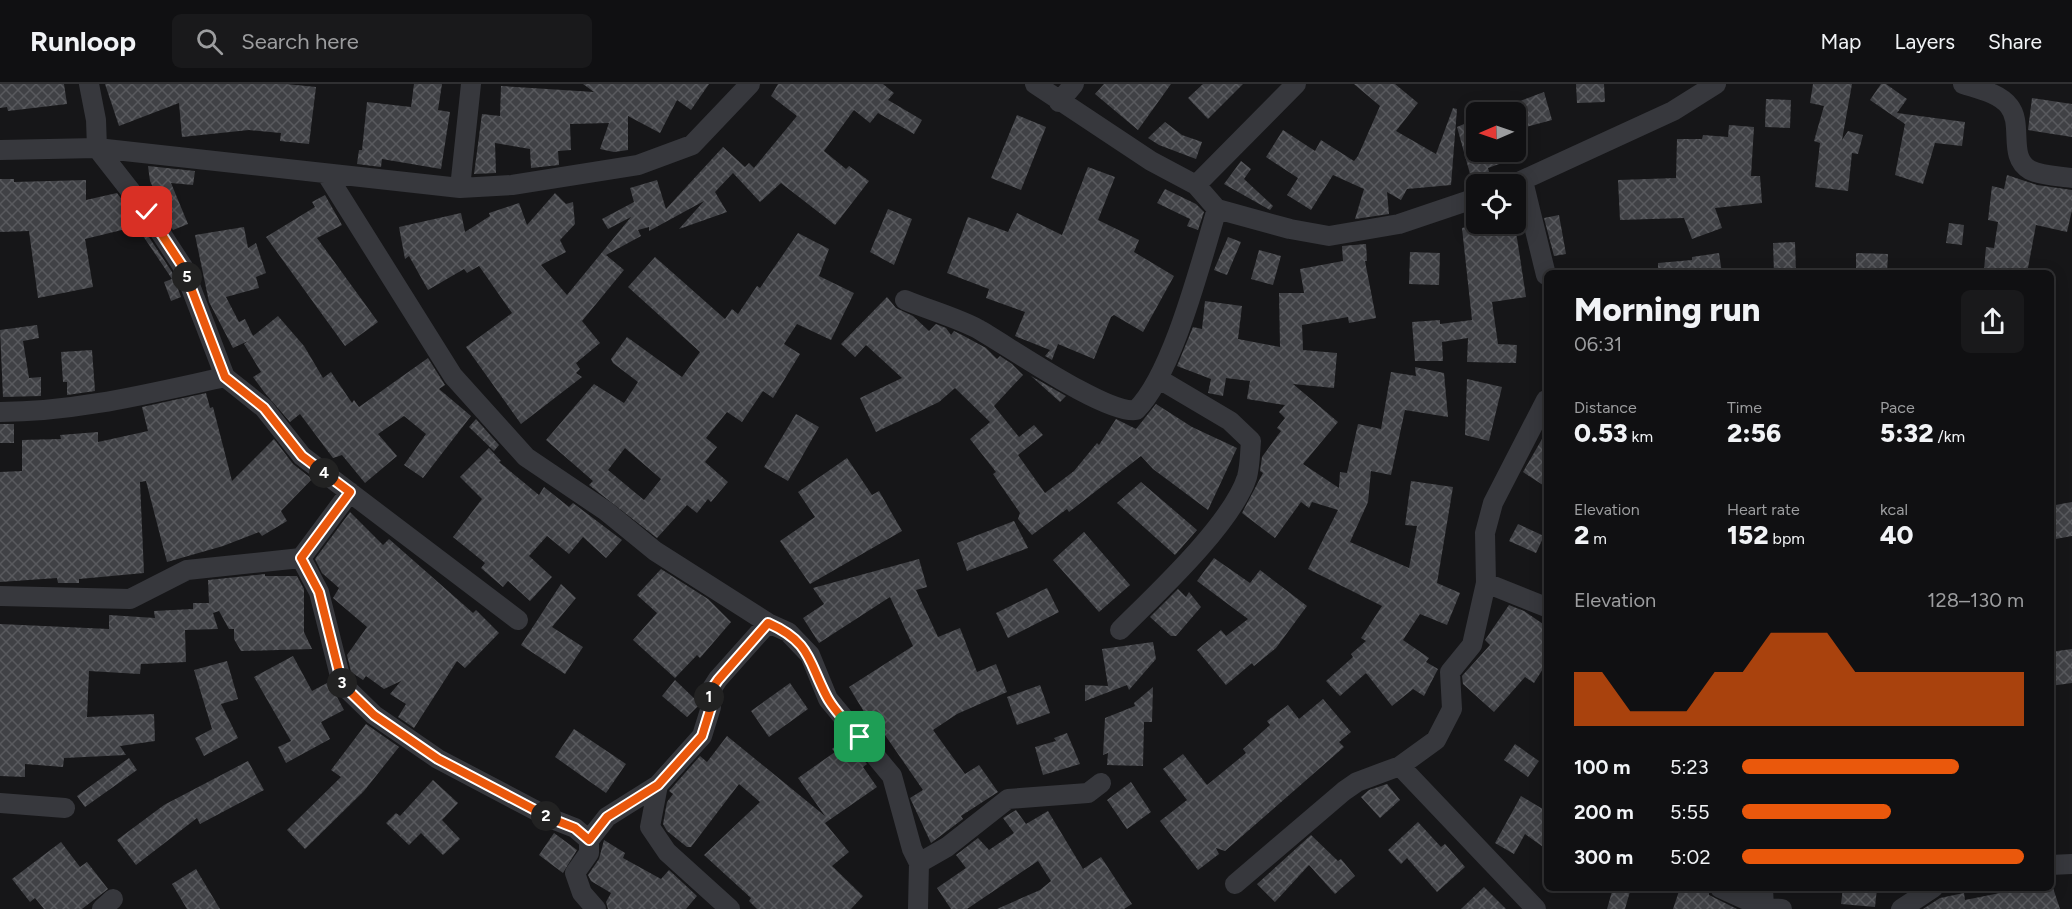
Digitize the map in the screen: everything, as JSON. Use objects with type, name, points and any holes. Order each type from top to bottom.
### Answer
[{"type":"street","points":[[89,84],[96,120],[97,147],[147,212],[183,267],[225,377],[264,408],[302,456],[518,620]]},
{"type":"street","points":[[460,188],[471,84]]},
{"type":"street","points":[[0,150],[97,147],[327,175],[460,188],[512,185],[638,165],[692,146],[750,84]]},
{"type":"street","points":[[1035,84],[1151,162],[1196,185],[1217,209],[1290,229],[1329,236],[1399,224],[1466,201]]},
{"type":"street","points":[[1059,102],[1074,84]]},
{"type":"street","points":[[1196,185],[1296,84]]},
{"type":"street","points":[[1526,180],[1673,111],[1716,84]]},
{"type":"street","points":[[1963,84],[1994,94],[2009,105],[2016,119],[2018,154],[2023,164],[2031,171],[2072,178]]},
{"type":"street","points":[[327,175],[453,376],[526,457],[606,511],[655,551],[768,623],[788,632],[810,655],[828,699],[892,776],[918,863],[918,909]]},
{"type":"street","points":[[1526,207],[1545,270]]},
{"type":"street","points":[[905,300],[976,328],[1079,389],[1126,411],[1136,410],[1159,379],[1191,293],[1217,209]]},
{"type":"street","points":[[0,412],[88,404],[157,394],[225,377]]},
{"type":"street","points":[[1120,630],[1174,576],[1233,506],[1247,477],[1251,441],[1230,421],[1159,379]]},
{"type":"street","points":[[1234,884],[1344,791],[1357,782],[1400,766],[1436,740],[1452,709],[1450,672],[1472,645],[1486,583],[1485,533],[1493,503],[1544,404]]},
{"type":"street","points":[[0,596],[130,599],[188,570],[301,558],[350,492]]},
{"type":"street","points":[[301,558],[319,592],[342,684],[374,715],[438,759],[552,819],[575,828],[589,840]]},
{"type":"street","points":[[1486,583],[1544,606]]},
{"type":"street","points":[[596,909],[582,893],[575,873],[589,854],[589,840],[607,817],[658,785],[702,736],[711,707],[709,693],[768,623]]},
{"type":"street","points":[[1400,766],[1536,909]]},
{"type":"street","points":[[918,863],[946,847],[1008,799],[1088,793],[1101,783]]},
{"type":"street","points":[[658,785],[650,827],[667,852],[730,909]]},
{"type":"street","points":[[0,803],[65,808]]},
{"type":"street","points":[[2054,865],[2072,864]]},
{"type":"street","points":[[1726,891],[1764,909],[1782,909]]},
{"type":"street","points":[[1763,891],[1764,909]]},
{"type":"street","points":[[1901,909],[1928,891]]},
{"type":"building","points":[[0,84],[64,84],[67,104],[8,111],[7,107],[0,108]]},
{"type":"building","points":[[105,84],[286,84],[316,87],[309,144],[280,141],[281,133],[249,130],[182,137],[179,103],[119,126]]},
{"type":"building","points":[[414,84],[442,84],[438,110],[450,112],[441,169],[382,159],[381,167],[357,164],[359,150],[362,150],[367,102],[411,107]]},
{"type":"building","points":[[583,84],[709,84],[691,110],[677,100],[660,133],[628,116],[628,150],[614,152],[600,149],[609,123],[570,124],[571,150],[558,151],[559,165],[531,168],[530,149],[495,143],[496,173],[474,174],[482,114],[500,116],[501,86],[594,92]]},
{"type":"building","points":[[778,84],[883,84],[894,93],[888,100],[922,120],[914,134],[878,113],[870,123],[854,110],[824,151],[846,169],[849,166],[869,181],[835,225],[781,183],[760,202],[733,173],[715,192],[727,212],[679,229],[704,201],[649,231],[649,227],[638,230],[641,236],[606,255],[624,270],[582,321],[600,343],[576,363],[580,369],[576,373],[582,377],[521,424],[466,347],[512,313],[479,266],[467,273],[464,269],[428,290],[409,256],[405,259],[399,227],[461,213],[465,232],[490,216],[489,213],[519,203],[527,225],[555,193],[566,204],[573,202],[575,224],[560,240],[566,252],[541,265],[567,295],[631,217],[608,229],[602,219],[634,202],[630,188],[657,180],[666,209],[723,147],[745,167],[749,163],[754,168],[797,116],[771,96]]},
{"type":"building","points":[[1104,84],[1171,84],[1138,130],[1095,94]]},
{"type":"building","points":[[1203,84],[1243,84],[1208,119],[1188,98]]},
{"type":"building","points":[[1354,84],[1395,84],[1418,103],[1396,131],[1436,154],[1453,108],[1457,109],[1451,185],[1407,189],[1401,200],[1387,192],[1389,214],[1355,219],[1364,189],[1333,175],[1311,210],[1287,195],[1298,178],[1266,157],[1283,130],[1315,151],[1321,140],[1354,161],[1358,156],[1380,106]]},
{"type":"building","points":[[1576,84],[1604,84],[1605,102],[1577,103]]},
{"type":"building","points":[[1813,84],[1852,84],[1842,140],[1848,131],[1863,135],[1858,154],[1852,153],[1848,191],[1815,187],[1820,143],[1814,141],[1824,106],[1810,103]]},
{"type":"building","points":[[1881,84],[1886,84],[1907,99],[1897,113],[1965,122],[1962,146],[1935,143],[1923,184],[1895,175],[1905,124],[1870,100]]},
{"type":"building","points":[[1544,92],[1552,120],[1526,127],[1526,102],[1518,102]]},
{"type":"building","points":[[2032,98],[2072,104],[2072,137],[2028,130]]},
{"type":"building","points":[[1766,99],[1791,100],[1790,128],[1765,127]]},
{"type":"building","points":[[1017,115],[1046,127],[1021,190],[991,178]]},
{"type":"building","points":[[1165,122],[1182,135],[1202,142],[1196,159],[1159,145],[1148,138]]},
{"type":"building","points":[[1466,123],[1466,159],[1457,127]]},
{"type":"building","points":[[1729,125],[1754,127],[1751,176],[1760,176],[1762,203],[1715,208],[1722,228],[1692,239],[1684,218],[1620,220],[1618,180],[1676,178],[1677,139],[1702,139],[1703,135],[1728,137]]},
{"type":"building","points":[[1241,161],[1251,169],[1244,179],[1273,206],[1270,210],[1224,184]]},
{"type":"building","points":[[1467,162],[1505,162],[1488,168],[1490,174],[1470,174]]},
{"type":"building","points":[[148,166],[195,171],[193,185],[171,183],[188,224],[173,230],[161,211],[163,209],[150,181]]},
{"type":"building","points":[[1088,167],[1115,177],[1098,220],[1139,240],[1134,252],[1174,276],[1143,332],[1114,315],[1111,317],[1094,359],[1058,344],[1052,360],[1045,356],[1050,350],[1015,336],[1025,312],[986,298],[989,289],[947,273],[968,217],[1008,232],[1017,213],[1062,235]]},
{"type":"building","points":[[2007,175],[2037,185],[2072,190],[2072,210],[2067,232],[2036,225],[2028,270],[1984,270],[1986,247],[1994,248],[1998,222],[1988,220],[1992,186],[2004,189]]},
{"type":"building","points":[[0,179],[14,179],[14,182],[86,180],[86,200],[117,193],[123,201],[130,228],[85,239],[93,287],[38,298],[29,231],[0,232]]},
{"type":"building","points":[[1165,189],[1196,204],[1204,212],[1198,230],[1187,226],[1190,219],[1157,203]]},
{"type":"building","points":[[325,195],[342,225],[317,238],[378,322],[345,346],[266,237],[315,207],[312,202]]},
{"type":"building","points":[[888,209],[912,219],[894,265],[870,252]]},
{"type":"building","points":[[1559,215],[1566,254],[1554,256],[1544,218]]},
{"type":"building","points":[[1949,223],[1964,225],[1962,245],[1946,243]]},
{"type":"building","points":[[141,225],[172,272],[181,297],[171,301],[164,282],[172,279],[137,227]]},
{"type":"building","points":[[244,227],[248,248],[256,243],[266,273],[256,277],[259,288],[226,297],[239,322],[245,319],[253,336],[278,316],[304,346],[323,378],[331,372],[352,403],[354,400],[359,407],[428,358],[445,385],[439,389],[471,416],[423,478],[404,465],[426,434],[404,416],[378,434],[397,456],[365,483],[342,455],[333,458],[300,414],[290,422],[253,377],[261,372],[244,344],[248,341],[233,348],[209,302],[195,235]]},
{"type":"building","points":[[1466,227],[1466,234],[1516,234],[1526,297],[1492,302],[1498,344],[1517,345],[1516,363],[1467,362],[1468,338],[1442,342],[1443,361],[1415,361],[1412,322],[1440,320],[1440,324],[1472,320],[1462,228]]},
{"type":"building","points":[[798,233],[829,249],[819,276],[854,293],[831,340],[797,324],[784,344],[800,354],[773,398],[763,391],[742,422],[727,412],[706,438],[717,447],[705,462],[728,482],[711,502],[708,499],[697,513],[687,505],[657,538],[589,485],[593,481],[546,440],[594,384],[624,403],[638,382],[611,359],[627,337],[682,377],[700,352],[628,287],[655,257],[725,319],[732,309],[738,314],[757,286],[760,288]],"holes":[[[625,448],[661,479],[644,500],[608,470]]]},
{"type":"building","points":[[1228,237],[1241,242],[1227,275],[1214,270]]},
{"type":"building","points":[[1795,242],[1796,270],[1774,270],[1773,243]]},
{"type":"building","points":[[1366,244],[1367,261],[1365,261],[1376,318],[1349,323],[1348,317],[1302,325],[1303,350],[1337,353],[1334,388],[1293,384],[1338,422],[1303,464],[1339,488],[1340,472],[1347,473],[1358,424],[1381,429],[1391,372],[1416,376],[1415,367],[1444,373],[1448,417],[1405,410],[1391,475],[1371,471],[1368,502],[1350,542],[1409,568],[1417,526],[1405,525],[1411,481],[1453,487],[1437,583],[1460,593],[1447,625],[1420,614],[1403,640],[1429,658],[1426,662],[1438,669],[1424,696],[1413,689],[1392,706],[1366,673],[1340,696],[1326,681],[1353,657],[1351,654],[1366,641],[1361,638],[1382,606],[1308,569],[1338,510],[1312,502],[1309,508],[1301,502],[1275,538],[1242,513],[1263,473],[1260,471],[1262,457],[1281,431],[1277,428],[1285,418],[1279,412],[1285,405],[1247,399],[1250,381],[1226,378],[1223,396],[1208,393],[1211,379],[1177,366],[1193,327],[1202,329],[1205,301],[1242,306],[1238,339],[1280,347],[1279,293],[1304,293],[1300,269],[1343,261],[1342,246]]},
{"type":"building","points":[[1259,250],[1281,256],[1273,285],[1251,279]]},
{"type":"building","points":[[1410,252],[1440,253],[1439,285],[1409,284]]},
{"type":"building","points":[[1719,253],[1722,270],[1658,270],[1658,263],[1692,260],[1692,257]]},
{"type":"building","points":[[1856,253],[1888,254],[1887,270],[1856,270]]},
{"type":"building","points":[[887,297],[896,308],[913,316],[929,331],[936,324],[946,328],[951,335],[954,331],[986,348],[997,359],[1000,356],[1023,375],[994,406],[1019,437],[1034,425],[1043,435],[1018,455],[1045,493],[1074,471],[1097,443],[1099,445],[1116,419],[1136,429],[1156,404],[1192,427],[1237,448],[1208,510],[1153,469],[1141,456],[1069,512],[1067,509],[1032,535],[1018,519],[1020,513],[993,474],[996,472],[970,439],[990,422],[955,388],[939,402],[876,432],[860,398],[902,378],[866,345],[855,357],[841,344]]},
{"type":"building","points":[[37,325],[39,338],[23,341],[29,378],[41,377],[41,396],[3,397],[0,330]]},
{"type":"building","points":[[92,350],[95,391],[67,395],[67,382],[63,382],[61,352]]},
{"type":"building","points":[[1031,376],[1066,396],[1060,402]]},
{"type":"building","points":[[1467,379],[1502,387],[1489,441],[1465,435]]},
{"type":"building","points":[[206,393],[210,408],[213,407],[232,481],[274,439],[293,464],[312,479],[281,511],[287,521],[262,536],[259,532],[223,546],[167,562],[146,481],[140,482],[144,573],[79,579],[79,583],[58,583],[57,578],[0,582],[0,472],[22,471],[22,440],[61,439],[60,435],[98,432],[98,442],[148,431],[142,407]]},
{"type":"building","points":[[796,414],[819,427],[788,481],[764,467]]},
{"type":"building","points":[[476,419],[499,445],[494,451],[469,427]]},
{"type":"building","points":[[0,424],[14,424],[14,443],[0,443]]},
{"type":"building","points":[[1544,435],[1544,486],[1523,472]]},
{"type":"building","points":[[489,448],[501,461],[499,462],[539,495],[544,487],[569,507],[573,503],[622,540],[606,558],[583,537],[569,554],[547,536],[529,556],[552,577],[530,601],[508,581],[503,587],[481,568],[485,563],[453,537],[482,499],[460,477]]},
{"type":"building","points":[[847,458],[872,495],[879,491],[902,531],[810,584],[780,541],[815,517],[798,492]]},
{"type":"building","points":[[1141,482],[1197,530],[1175,555],[1117,503]]},
{"type":"building","points":[[2072,502],[2072,536],[2054,539],[2054,505]]},
{"type":"building","points":[[350,512],[383,545],[389,539],[473,613],[476,610],[499,633],[465,668],[457,661],[414,728],[398,717],[406,704],[390,694],[401,681],[384,689],[366,676],[363,680],[351,672],[347,655],[367,627],[333,598],[339,588],[322,573],[315,559]]},
{"type":"building","points":[[1014,521],[1028,548],[967,571],[957,543]]},
{"type":"building","points":[[1518,524],[1544,536],[1536,553],[1509,541]]},
{"type":"building","points":[[1084,532],[1130,585],[1099,612],[1053,560]]},
{"type":"building","points":[[1214,558],[1250,583],[1260,570],[1307,606],[1276,648],[1254,666],[1252,663],[1226,685],[1197,650],[1221,630],[1226,636],[1248,619],[1197,581]]},
{"type":"building","points":[[919,559],[927,587],[916,590],[938,637],[960,628],[977,672],[996,664],[1007,692],[957,714],[933,730],[965,774],[979,765],[998,792],[961,816],[963,819],[931,843],[910,798],[923,790],[869,712],[866,715],[849,687],[913,646],[890,597],[819,643],[803,618],[824,604],[813,588]]},
{"type":"building","points":[[661,569],[708,599],[731,622],[700,658],[697,655],[675,678],[633,640],[657,613],[637,595]]},
{"type":"building","points":[[265,574],[265,576],[297,576],[304,589],[304,632],[312,649],[241,651],[234,639],[234,629],[229,629],[219,611],[213,613],[218,629],[185,630],[186,662],[141,664],[140,674],[89,671],[87,717],[154,714],[155,741],[120,746],[126,755],[64,758],[63,767],[25,764],[25,777],[0,776],[0,624],[109,629],[109,615],[155,618],[154,611],[193,609],[193,603],[209,603],[208,580]]},
{"type":"building","points":[[561,584],[576,598],[552,627],[583,647],[565,674],[521,645]]},
{"type":"building","points":[[1047,588],[1059,612],[1008,638],[996,613]]},
{"type":"building","points":[[1178,589],[1186,597],[1189,592],[1201,607],[1176,636],[1171,636],[1150,617]]},
{"type":"building","points":[[1509,605],[1524,611],[1544,625],[1544,667],[1534,683],[1525,677],[1494,712],[1463,684],[1462,676],[1490,645],[1485,640]]},
{"type":"building","points":[[1153,642],[1156,659],[1129,690],[1127,685],[1085,701],[1085,685],[1108,686],[1102,649]]},
{"type":"building","points":[[2072,649],[2072,683],[2054,685],[2054,651]]},
{"type":"building","points":[[293,656],[312,691],[329,682],[344,710],[321,722],[330,739],[286,763],[278,747],[291,741],[254,677]]},
{"type":"building","points":[[227,661],[238,699],[221,704],[238,738],[204,756],[195,738],[212,729],[194,670]]},
{"type":"building","points":[[675,680],[699,705],[687,717],[662,696]]},
{"type":"building","points":[[790,683],[808,709],[769,737],[751,711]]},
{"type":"building","points":[[1040,685],[1050,713],[1017,725],[1007,697]]},
{"type":"building","points":[[1153,687],[1152,722],[1144,722],[1143,766],[1107,765],[1108,753],[1103,755],[1105,718],[1135,706],[1134,703]]},
{"type":"building","points":[[1323,699],[1351,732],[1339,742],[1344,747],[1225,851],[1216,848],[1219,854],[1198,870],[1160,821],[1187,800],[1163,769],[1183,754],[1207,785],[1246,753],[1243,749],[1270,725],[1267,721],[1288,705],[1299,719]]},
{"type":"building","points":[[366,724],[399,747],[364,791],[305,849],[287,830],[341,777],[331,770]]},
{"type":"building","points":[[574,729],[626,764],[606,793],[555,757]]},
{"type":"building","points":[[1067,733],[1080,764],[1043,775],[1035,747],[1056,741],[1054,738]]},
{"type":"building","points":[[727,736],[825,816],[798,778],[835,752],[832,749],[845,738],[867,764],[863,767],[877,787],[825,823],[849,852],[832,866],[863,896],[851,909],[757,909],[749,901],[751,898],[704,855],[760,802],[739,784],[691,847],[687,847],[667,831],[663,824],[667,802],[673,794],[669,791],[700,756],[707,762]]},
{"type":"building","points":[[1515,744],[1539,761],[1528,777],[1504,760]]},
{"type":"building","points":[[129,758],[137,770],[85,807],[77,796]]},
{"type":"building","points":[[248,761],[264,790],[200,824],[197,818],[136,865],[117,840],[164,805]]},
{"type":"building","points":[[433,780],[458,803],[442,820],[460,839],[443,855],[421,833],[409,845],[386,823],[396,813],[400,816]]},
{"type":"building","points":[[1131,782],[1151,812],[1127,829],[1107,800]]},
{"type":"building","points":[[1387,784],[1400,800],[1380,818],[1361,797],[1369,790]]},
{"type":"building","points":[[1521,796],[1544,810],[1544,848],[1525,834],[1514,854],[1495,843]]},
{"type":"building","points":[[1016,810],[1026,824],[1048,811],[1083,869],[1101,857],[1132,904],[1124,909],[997,909],[1040,890],[1051,881],[1038,861],[967,909],[951,909],[937,888],[966,868],[956,855],[978,838],[989,850],[1014,833],[1003,818]]},
{"type":"building","points":[[1418,822],[1441,847],[1445,844],[1465,867],[1437,892],[1407,858],[1401,864],[1388,850]]},
{"type":"building","points":[[554,833],[577,850],[563,873],[539,855]]},
{"type":"building","points":[[1311,835],[1338,861],[1341,859],[1355,876],[1335,894],[1309,865],[1275,902],[1257,884]]},
{"type":"building","points":[[604,840],[625,853],[623,858],[661,879],[669,870],[697,896],[686,909],[608,909],[606,902],[611,893],[591,881],[588,875],[599,859]]},
{"type":"building","points":[[61,842],[80,867],[87,862],[108,889],[82,909],[44,909],[35,898],[30,902],[12,879]]},
{"type":"building","points":[[196,869],[220,909],[187,909],[172,884]]},
{"type":"building","points":[[1484,887],[1506,909],[1461,909]]},
{"type":"building","points":[[1612,891],[1630,891],[1625,909],[1607,909]]},
{"type":"building","points":[[1679,891],[1708,891],[1709,895],[1737,909],[1673,909]]},
{"type":"building","points":[[1843,891],[1877,891],[1875,907],[1841,904]]},
{"type":"building","points":[[2010,891],[2054,891],[2060,909],[1923,909],[1940,898],[1964,893],[1965,900]]},
{"type":"route","points":[[147,212],[183,267],[225,377],[264,408],[302,456],[350,492],[301,558],[319,592],[342,684],[374,715],[438,759],[552,819],[575,828],[589,840],[607,817],[658,785],[702,736],[711,707],[709,693],[768,623],[788,632],[810,655],[828,699],[860,737]]}]
